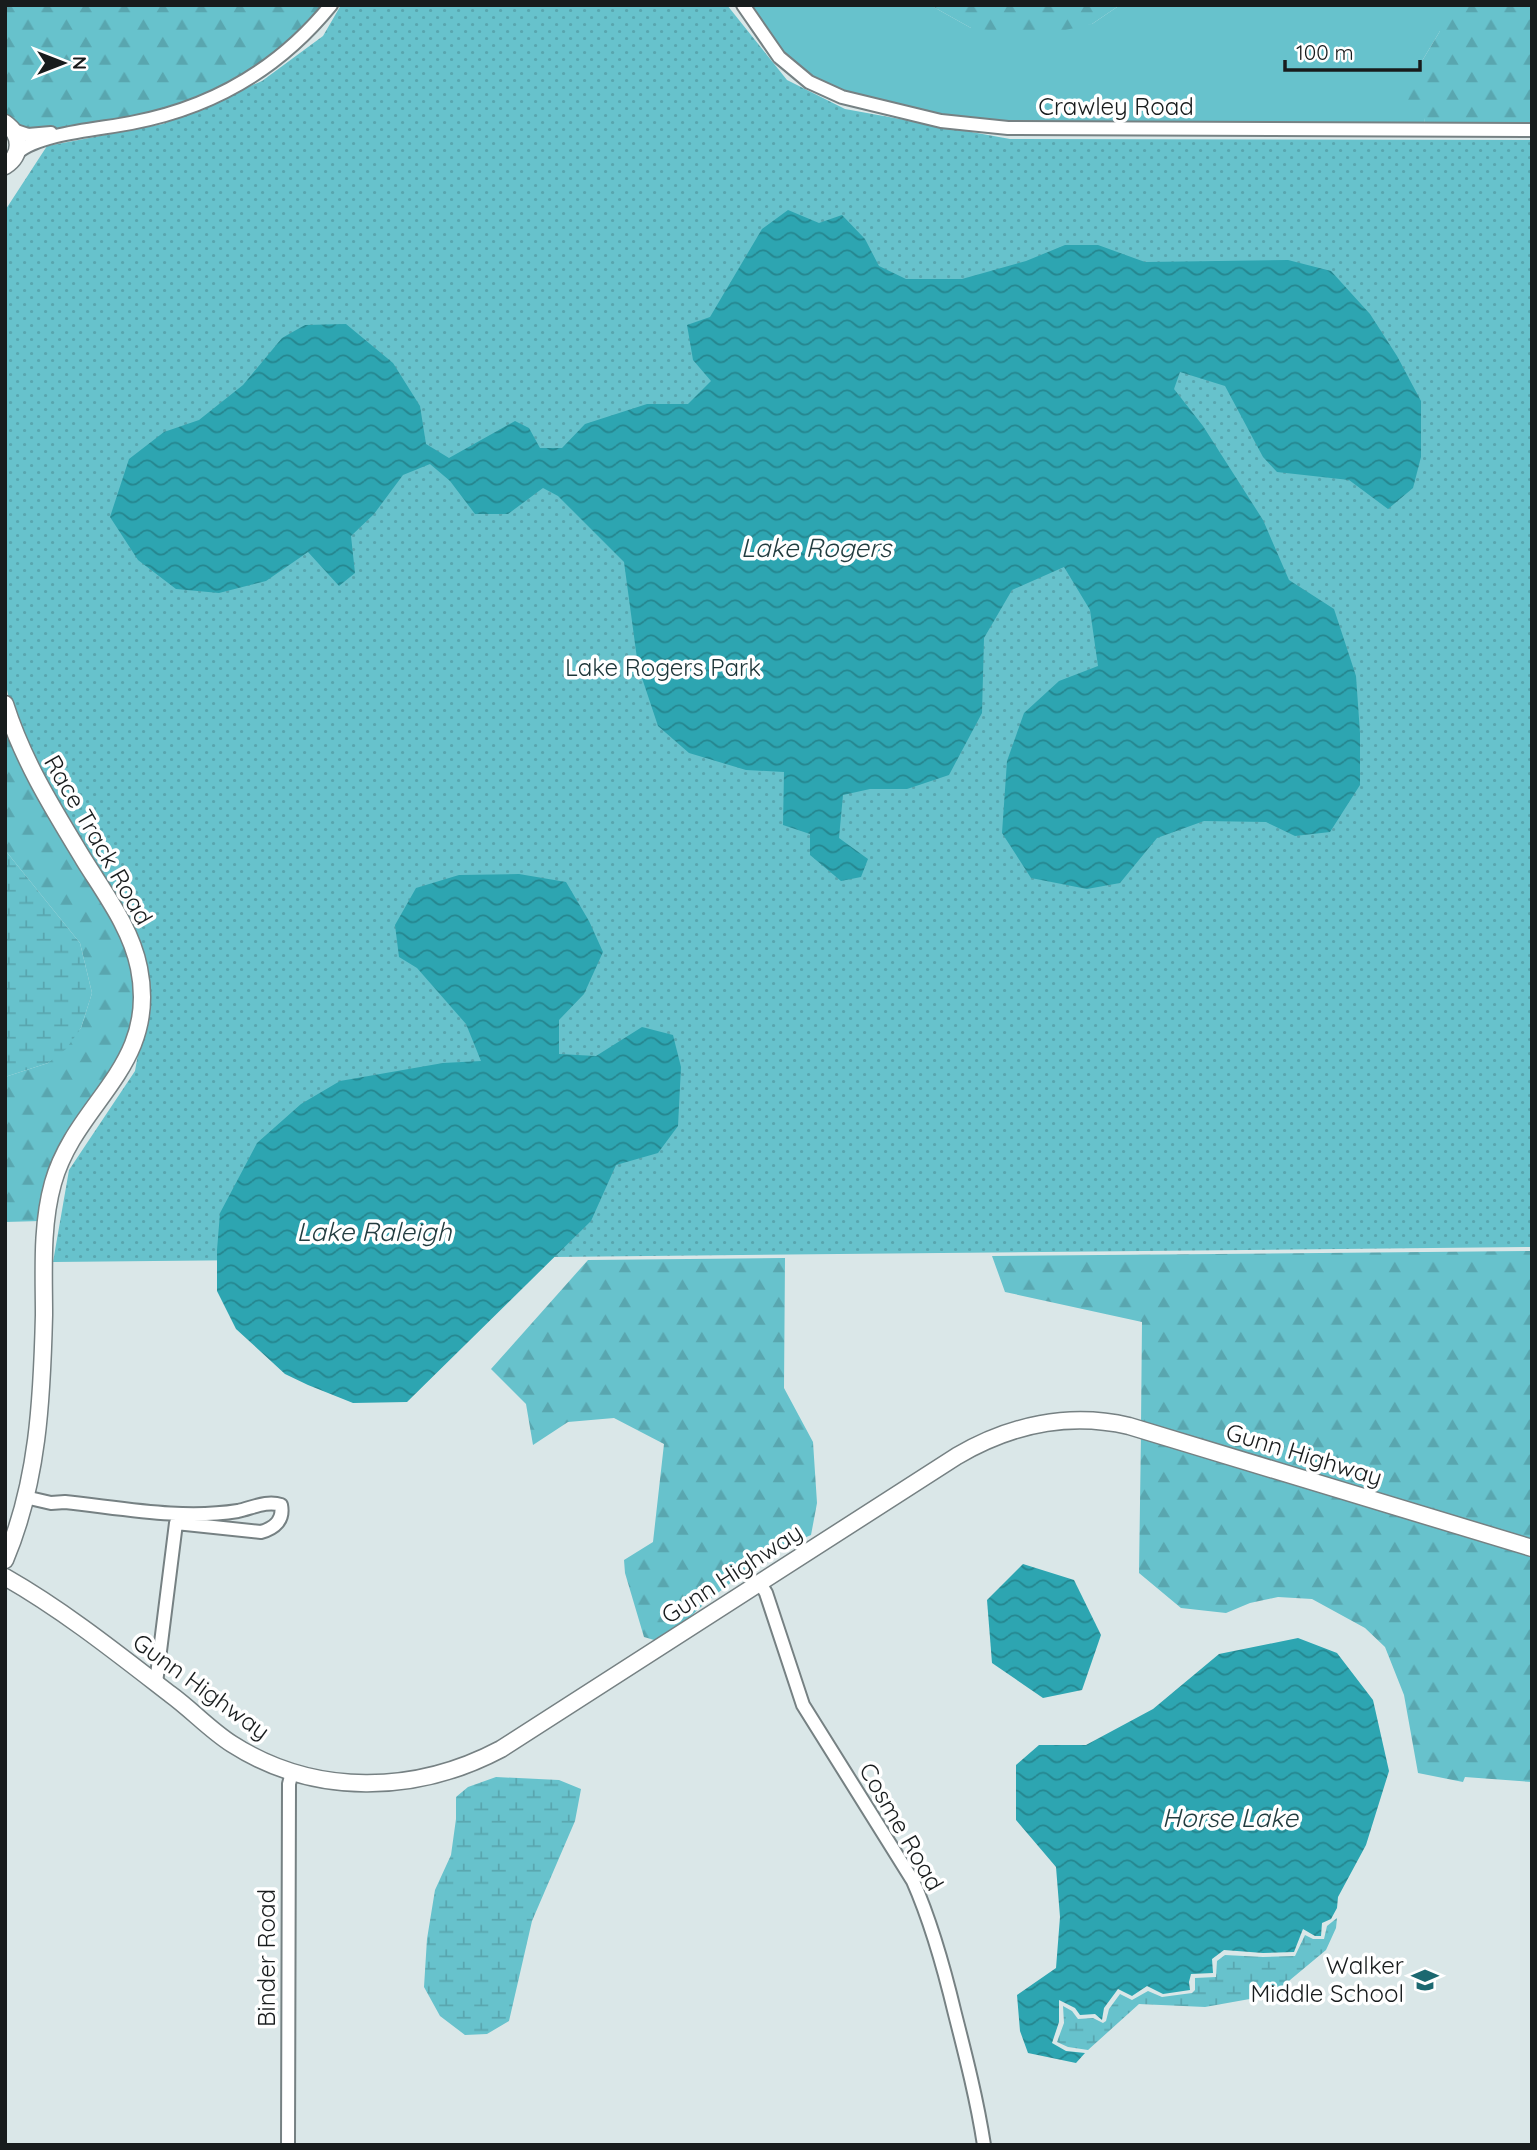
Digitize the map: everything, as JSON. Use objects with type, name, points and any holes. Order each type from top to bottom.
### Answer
[{"type":"main road","points":[[5,166],[17,153],[17,137],[9,127]]},
{"type":"main road","name":"Race Track Road","points":[[5,704],[41,791],[122,922],[135,954],[141,983],[139,1024],[127,1059],[71,1142],[60,1163],[50,1197],[45,1234],[41,1410],[25,1497],[5,1560]]},
{"type":"main road","name":"Gunn Highway","points":[[5,1577],[56,1609],[156,1684],[213,1731],[248,1754],[292,1772],[330,1781],[379,1784],[424,1779],[473,1763],[515,1741],[969,1449],[1011,1431],[1062,1421],[1092,1420],[1129,1426],[1532,1548]]},
{"type":"main road","points":[[5,1588],[213,1731]]},
{"type":"street","points":[[17,153],[30,144],[155,118],[219,96],[268,66],[311,28],[331,5]]},
{"type":"street","name":"Crawley Road","points":[[743,5],[779,57],[809,82],[842,97],[941,121],[1008,128],[1532,130]]},
{"type":"street","points":[[9,127],[28,135],[79,132]]},
{"type":"street","points":[[25,1497],[51,1503],[65,1502],[158,1513],[226,1512],[275,1503],[281,1505],[281,1518],[272,1529],[261,1532],[176,1523],[156,1684]]},
{"type":"street","name":"Cosme Road","points":[[761,1583],[803,1705],[913,1881],[922,1902],[937,1942],[976,2097],[984,2145]]},
{"type":"street","name":"Binder Road","points":[[288,2145],[289,1784],[292,1772]]},
{"type":"green space","points":[[5,5],[324,5],[265,63],[216,92],[153,114],[79,127],[29,130],[5,118]]},
{"type":"green space","name":"Lake Rogers Park","points":[[341,5],[727,5],[787,80],[845,109],[1010,139],[1532,140],[1532,1247],[53,1262],[69,1170],[135,1071],[149,992],[136,931],[44,785],[10,704],[5,680],[6,209],[47,146],[163,124],[262,81],[323,36]]},
{"type":"green space","points":[[749,5],[930,5],[971,28],[1092,24],[1120,5],[1440,5],[1440,31],[1419,66],[1425,125],[1009,123],[942,116],[844,93],[812,79],[783,54]]},
{"type":"green space","points":[[930,5],[1120,5],[1092,24],[1039,36],[971,28]]},
{"type":"green space","points":[[1440,5],[1532,5],[1532,126],[1425,125],[1424,118],[1418,118],[1407,103],[1419,66],[1440,31]]},
{"type":"green space","points":[[5,721],[111,914],[130,955],[136,997],[127,1047],[73,1129],[41,1221],[5,1222],[5,1077],[48,1063],[81,1028],[92,993],[80,943],[5,850]]},
{"type":"green space","points":[[5,850],[80,943],[92,993],[81,1028],[66,1049],[48,1063],[5,1077]]},
{"type":"green space","points":[[1532,1251],[1532,1542],[1141,1424],[1142,1322],[1005,1292],[992,1256]]},
{"type":"green space","points":[[785,1258],[784,1388],[813,1442],[817,1503],[811,1535],[740,1575],[661,1642],[644,1637],[625,1573],[624,1560],[653,1542],[664,1444],[614,1418],[568,1422],[533,1445],[526,1404],[491,1369],[588,1260]]},
{"type":"green space","points":[[1141,1434],[1532,1552],[1532,1782],[1465,1777],[1463,1782],[1418,1773],[1404,1695],[1385,1647],[1365,1628],[1312,1599],[1278,1597],[1250,1603],[1226,1613],[1181,1608],[1139,1573]]},
{"type":"green space","points":[[496,1777],[559,1780],[581,1789],[575,1821],[532,1921],[509,2021],[487,2034],[465,2035],[440,2016],[424,1987],[427,1939],[435,1890],[451,1855],[456,1797],[468,1787]]},
{"type":"green space","points":[[1337,1918],[1336,1928],[1326,1950],[1272,1995],[1205,2007],[1139,2004],[1088,2050],[1057,2042],[1064,2023],[1063,2006],[1072,2011],[1078,2019],[1093,2018],[1103,2023],[1120,1994],[1132,2000],[1148,1991],[1162,1997],[1192,1993],[1195,1990],[1195,1978],[1216,1977],[1217,1961],[1225,1955],[1295,1956],[1305,1935],[1313,1939],[1324,1939],[1327,1926]]},
{"type":"water","name":"Lake Rogers","points":[[788,210],[819,223],[842,215],[865,239],[879,266],[906,279],[962,279],[1026,261],[1065,245],[1098,245],[1145,262],[1288,260],[1331,271],[1370,314],[1421,401],[1421,457],[1413,488],[1388,509],[1349,480],[1277,472],[1263,457],[1225,386],[1180,372],[1174,389],[1203,426],[1263,520],[1289,580],[1334,609],[1356,676],[1360,785],[1330,832],[1295,836],[1266,822],[1204,821],[1157,838],[1120,883],[1087,889],[1031,878],[1002,833],[1007,761],[1024,713],[1059,681],[1098,666],[1090,610],[1064,567],[1012,590],[984,638],[982,713],[949,775],[907,789],[870,789],[843,795],[839,838],[868,859],[861,877],[841,881],[810,855],[810,834],[783,825],[784,772],[746,770],[689,753],[658,726],[638,666],[624,562],[558,496],[543,488],[508,514],[475,514],[450,481],[430,464],[403,475],[374,514],[351,536],[355,573],[339,586],[308,552],[266,581],[219,593],[176,589],[138,560],[110,517],[129,459],[164,432],[199,420],[243,385],[282,338],[305,325],[346,324],[393,363],[420,406],[426,444],[449,458],[515,421],[529,428],[540,448],[562,448],[585,424],[647,404],[688,404],[711,381],[693,360],[687,325],[710,317],[762,229]]},
{"type":"water","name":"Lake Raleigh","points":[[519,874],[566,882],[589,921],[603,952],[584,994],[559,1020],[559,1054],[596,1056],[642,1027],[673,1035],[681,1067],[678,1126],[658,1153],[616,1165],[591,1221],[407,1402],[353,1403],[285,1374],[236,1329],[217,1291],[220,1213],[257,1143],[301,1104],[340,1081],[443,1063],[481,1061],[466,1024],[417,968],[399,957],[395,925],[416,888],[459,875]]},
{"type":"water","points":[[1023,1564],[1074,1580],[1101,1635],[1082,1690],[1043,1698],[992,1663],[987,1600]]},
{"type":"water","name":"Horse Lake","points":[[1298,1638],[1337,1653],[1373,1700],[1389,1771],[1366,1845],[1338,1897],[1337,1908],[1331,1919],[1322,1923],[1321,1936],[1315,1936],[1303,1929],[1294,1952],[1224,1950],[1212,1959],[1213,1973],[1191,1974],[1190,1990],[1163,1994],[1147,1986],[1132,1996],[1118,1989],[1104,2008],[1102,2020],[1095,2014],[1080,2015],[1075,2008],[1059,2000],[1059,2022],[1052,2043],[1066,2051],[1085,2053],[1076,2063],[1028,2053],[1020,2031],[1017,1995],[1056,1968],[1060,1917],[1056,1867],[1016,1820],[1016,1765],[1039,1745],[1086,1745],[1153,1709],[1219,1654]]},
{"type":"place","name":"Walker Middle School","points":[[1425,1980]]}]
